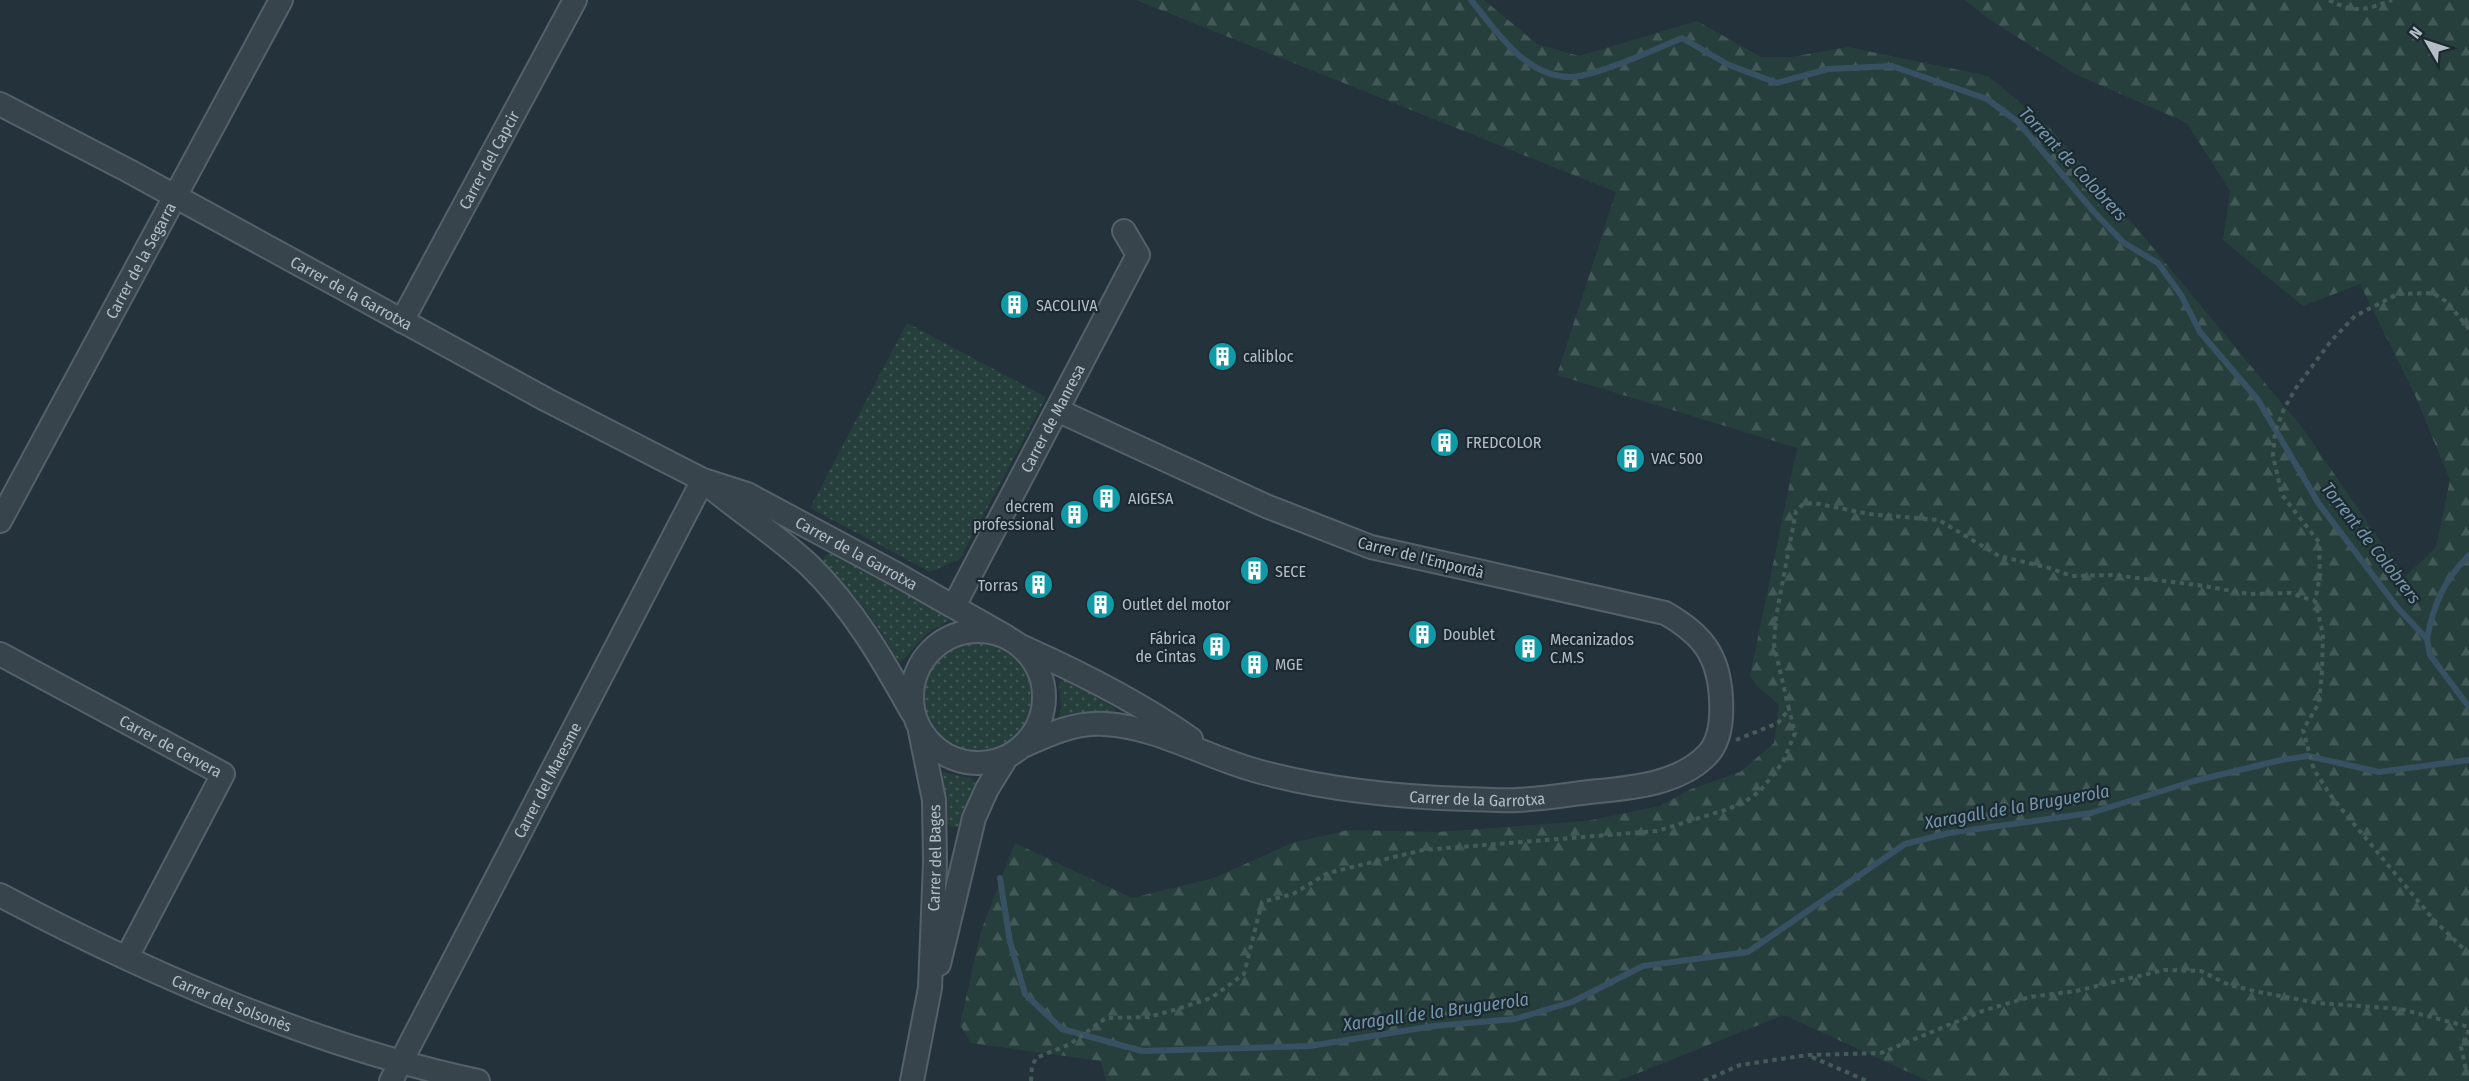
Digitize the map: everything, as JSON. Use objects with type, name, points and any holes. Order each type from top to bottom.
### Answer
[{"type":"street","name":"Carrer de la Segarra","points":[[0,520],[281,0]]},
{"type":"street","name":"Carrer del Capcir","points":[[402,321],[575,0]]},
{"type":"street","name":"Carrer de la Garrotxa","points":[[0,104],[174,196],[547,400],[703,480],[747,494],[954,606],[1013,641],[1162,718],[1219,759]]},
{"type":"street","name":"Carrer de Manresa","points":[[954,606],[1138,255],[1124,231]]},
{"type":"street","name":"Carrer de l'Empordà","points":[[1057,410],[1266,506],[1371,548],[1665,613],[1697,634],[1716,666],[1721,698],[1714,742]]},
{"type":"street","name":"Carrer de la Garrotxa","points":[[703,480],[811,567],[837,595],[875,647],[917,723]]},
{"type":"street","name":"Carrer del Maresme","points":[[391,1081],[703,480]]},
{"type":"street","points":[[968,631],[987,631],[1013,641],[1034,660],[1042,677],[1045,695],[1043,714],[1035,732],[1015,752],[990,763],[974,764],[957,761],[942,754],[930,743],[917,723],[912,697],[914,678],[922,661],[934,647],[950,637],[968,631]]},
{"type":"street","name":"Carrer de Cervera","points":[[0,654],[223,774],[127,957]]},
{"type":"street","name":"Carrer del Bages","points":[[912,1081],[930,988],[936,833],[934,800],[917,723]]},
{"type":"street","name":"Carrer de la Garrotxa","points":[[1015,752],[1054,731],[1104,724],[1129,727],[1154,734],[1260,772],[1327,787],[1417,798],[1516,800],[1654,782],[1685,772],[1714,742]]},
{"type":"street","name":"Carrer del Bages","points":[[930,988],[943,952],[974,818],[987,789],[1015,752]]},
{"type":"street","name":"Carrer del Solsonès","points":[[0,895],[73,933],[239,1006],[352,1047],[478,1081]]},
{"type":"path","points":[[2329,0],[2356,11],[2378,7],[2392,0]]},
{"type":"path","points":[[2469,330],[2447,302],[2433,293],[2398,294],[2355,316],[2331,341],[2296,388],[2274,432],[2272,456],[2282,495],[2319,542],[2320,576],[2315,601],[2323,634],[2322,672],[2319,703],[2303,730],[2308,756],[2314,770],[2334,800],[2433,920],[2469,954]]},
{"type":"path","points":[[1031,1081],[1032,1066],[1036,1058],[1070,1044],[1106,1018],[1149,1017],[1211,998],[1244,974],[1262,902],[1293,894],[1328,873],[1424,850],[1657,831],[1743,803],[1760,791],[1783,762],[1791,748],[1795,734],[1774,645],[1776,617],[1796,511],[1803,504],[1814,503],[1869,514],[1939,520],[1999,556],[2072,576],[2112,575],[2198,585],[2249,594],[2290,593],[2315,601]]},
{"type":"path","points":[[1714,742],[1778,723],[1789,709]]},
{"type":"path","points":[[1704,1081],[1740,1065],[1808,1055],[1881,1053],[1996,1007],[2030,997],[2076,991],[2164,970],[2201,971],[2229,985],[2318,1003],[2401,1009],[2469,1029],[2461,1047],[2466,1070],[2469,1071]]},
{"type":"path","points":[[1808,1055],[1867,1081]]},
{"type":"green space","points":[[1136,0],[1484,0],[1537,44],[1579,56],[1697,21],[1761,57],[1791,57],[1848,47],[1988,76],[2049,127],[2134,225],[2304,430],[2405,577],[2436,547],[2450,480],[2415,395],[2360,284],[2303,306],[2223,240],[2230,191],[2187,123],[2075,74],[1986,17],[1965,0],[2469,0],[2469,1081],[1928,1081],[1784,1015],[1618,1081],[1106,1081],[1101,1061],[971,1043],[960,1025],[981,931],[1015,843],[1132,898],[1214,878],[1292,843],[1348,830],[1437,832],[1587,821],[1660,806],[1691,789],[1740,772],[1774,743],[1779,705],[1757,686],[1750,676],[1797,448],[1557,375],[1616,192]]},
{"type":"green space","points":[[907,323],[1046,397],[960,559],[930,572],[810,508]]},
{"type":"green space","points":[[827,554],[835,554],[944,614],[948,620],[928,633],[901,662],[896,658],[864,608],[824,564],[823,559]]},
{"type":"green space","points":[[978,636],[1001,640],[1020,653],[1033,672],[1037,695],[1033,718],[1020,737],[1001,750],[978,754],[955,750],[936,737],[923,718],[919,695],[923,672],[936,653],[955,640]]},
{"type":"green space","points":[[1065,679],[1115,708],[1116,714],[1066,719],[1059,717],[1061,708],[1059,682]]},
{"type":"green space","points":[[943,772],[973,779],[976,786],[958,827],[951,827],[946,823],[940,778]]},
{"type":"waterway","name":"Torrent de Colobrers","points":[[1471,0],[1513,50],[1539,69],[1553,75],[1569,77],[1593,73],[1682,38],[1729,65],[1777,83],[1828,69],[1892,66],[1987,99],[2018,122],[2094,212],[2124,243],[2158,263],[2181,295],[2200,332],[2258,400],[2319,504],[2397,607],[2427,639],[2430,655],[2469,707]]},
{"type":"waterway","points":[[2427,639],[2441,594],[2452,574],[2469,555]]},
{"type":"waterway","name":"Xaragall de la Bruguerola","points":[[1000,878],[1010,942],[1025,994],[1062,1029],[1142,1051],[1310,1046],[1434,1026],[1515,1019],[1572,1002],[1643,966],[1748,952],[1905,844],[1949,833],[2091,813],[2194,781],[2281,760],[2308,756],[2379,772],[2469,760]]},
{"type":"place","name":"SACOLIVA","points":[[1015,305]]},
{"type":"place","name":"calibloc","points":[[1222,356]]},
{"type":"place","name":"FREDCOLOR","points":[[1445,442]]},
{"type":"place","name":"VAC 500","points":[[1630,458]]},
{"type":"place","name":"AIGESA","points":[[1107,498]]},
{"type":"place","name":"decrem professional","points":[[1075,515]]},
{"type":"place","name":"SECE","points":[[1254,571]]},
{"type":"place","name":"Torras","points":[[1039,585]]},
{"type":"place","name":"Outlet del motor","points":[[1101,604]]},
{"type":"place","name":"Doublet","points":[[1422,634]]},
{"type":"place","name":"Fábrica de Cintas","points":[[1217,647]]},
{"type":"place","name":"Mecanizados C.M.S","points":[[1529,648]]},
{"type":"place","name":"MGE","points":[[1254,664]]}]
